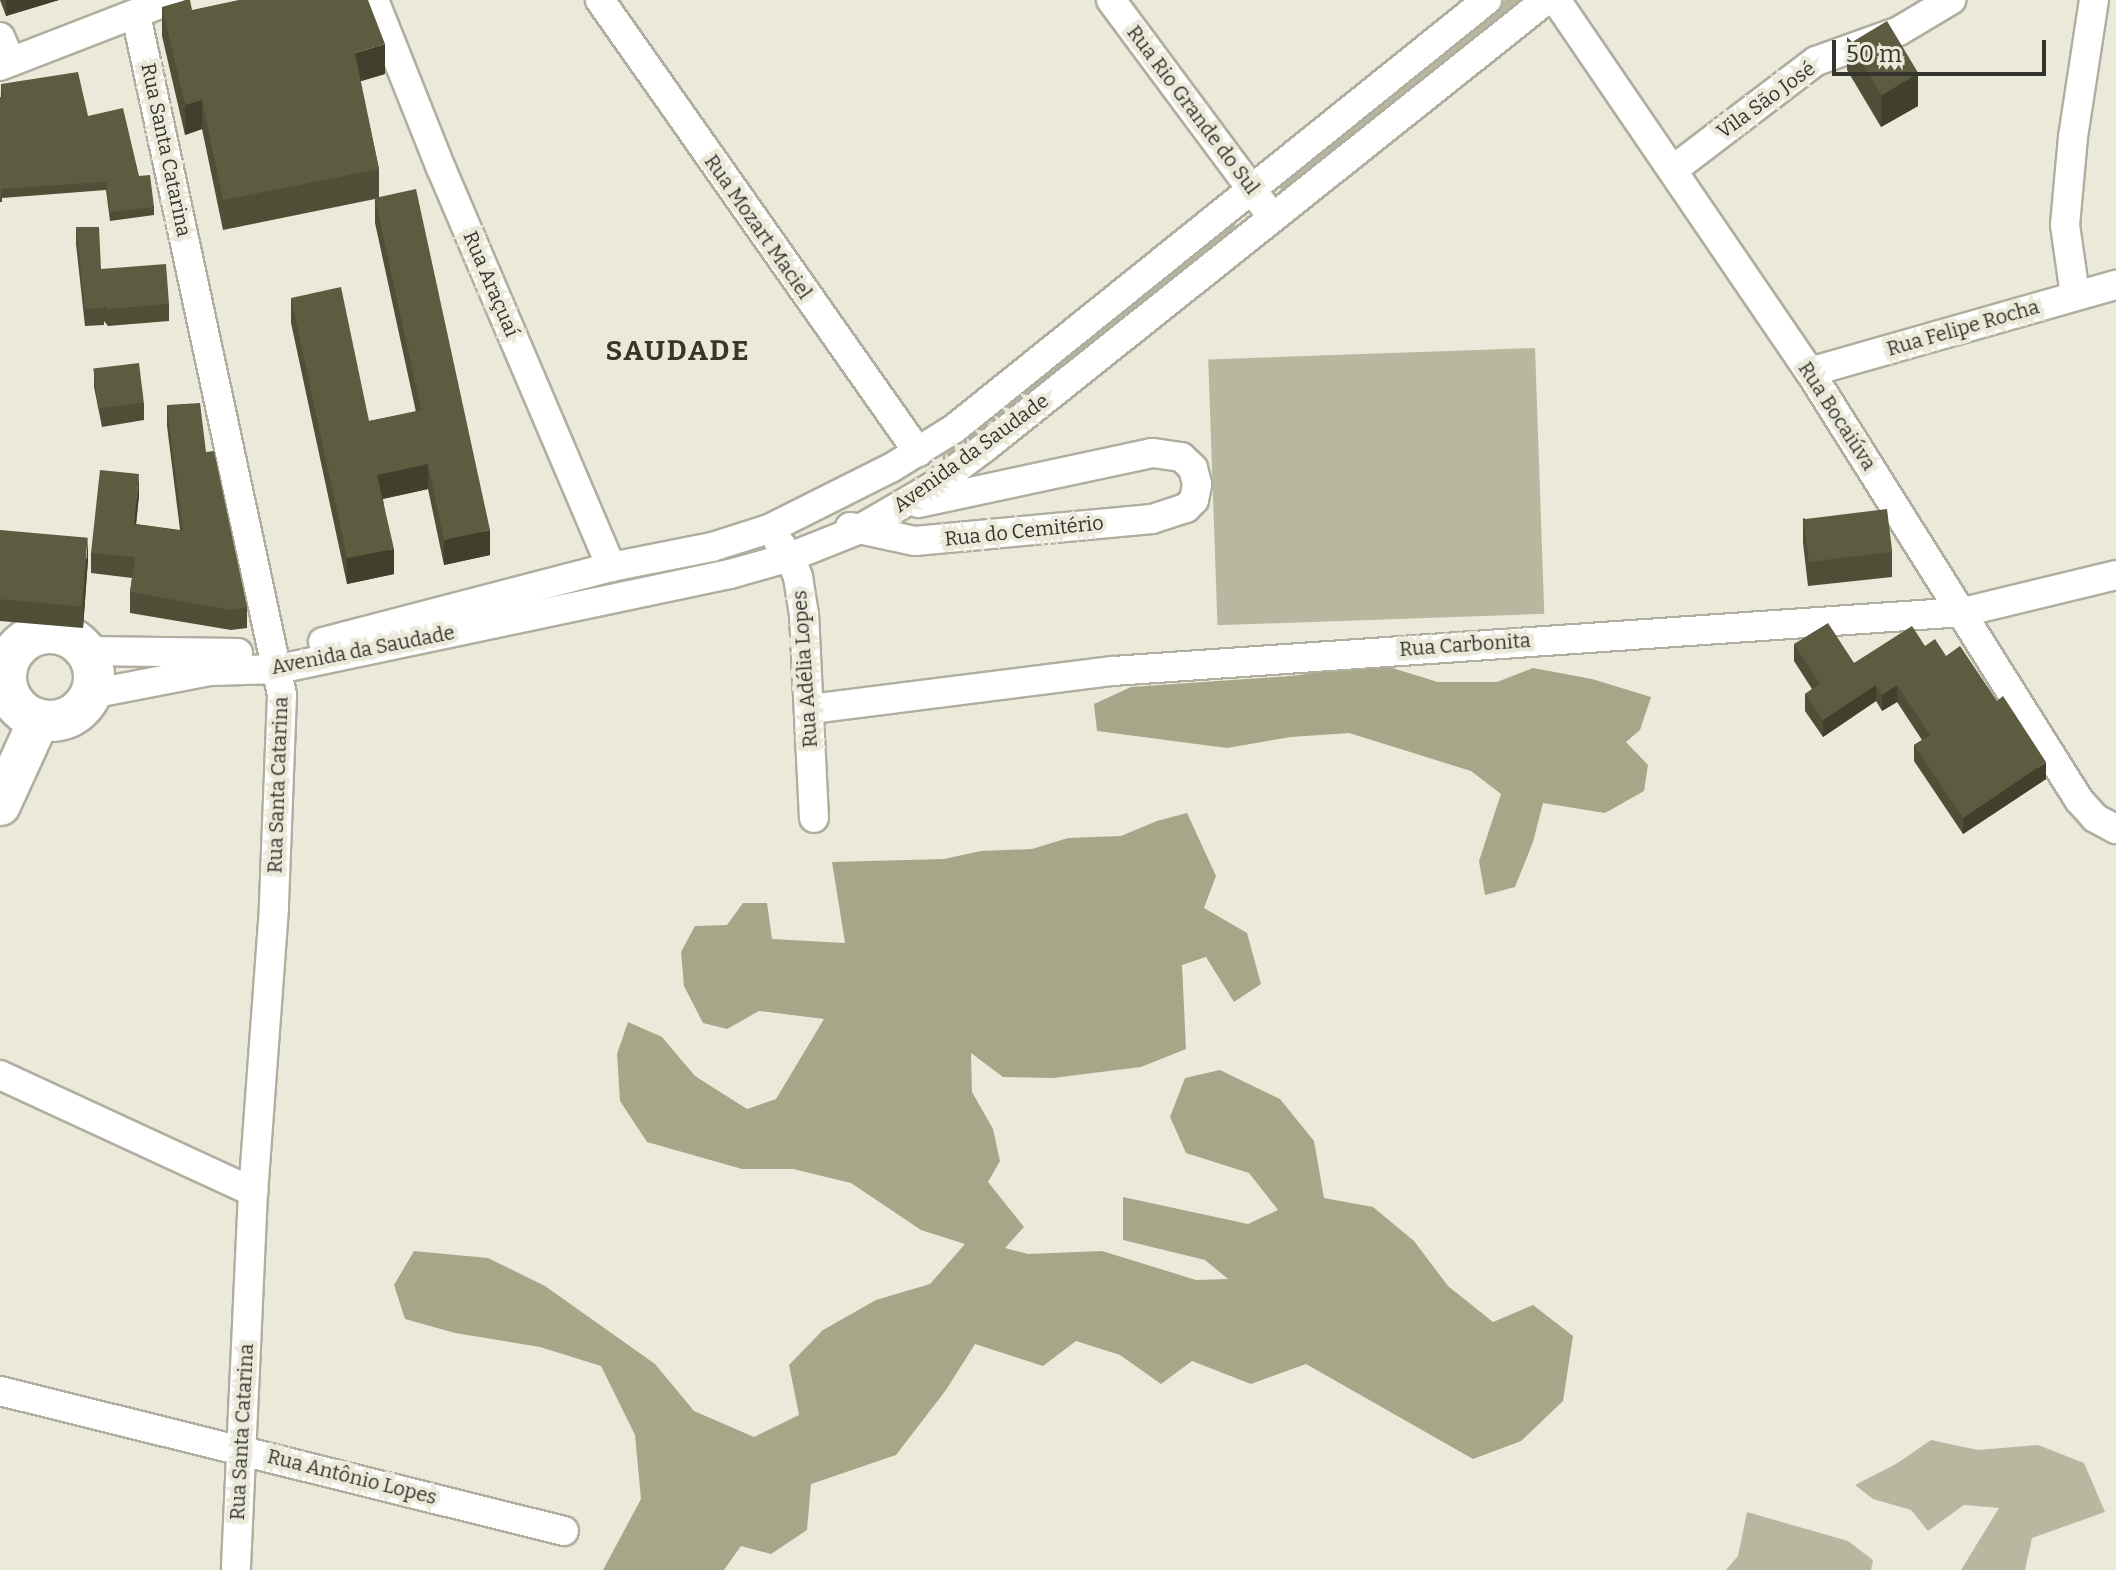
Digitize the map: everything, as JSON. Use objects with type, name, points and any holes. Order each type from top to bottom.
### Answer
[{"type":"street","points":[[4,55],[136,15],[170,0]]},
{"type":"street","name":"Rua Araçuaí","points":[[374,0],[441,168],[611,567]]},
{"type":"street","name":"Rua Mozart Maciel","points":[[600,0],[918,452]]},
{"type":"street","name":"Rua Rio Grande do Sul","points":[[1111,0],[1274,220]]},
{"type":"street","name":"Avenida da Saudade","points":[[86,651],[277,662],[611,567],[712,547],[769,529],[851,490],[955,428],[1487,0]]},
{"type":"street","name":"Avenida da Saudade","points":[[91,694],[210,671],[277,662],[730,574],[790,557],[858,530],[899,507],[984,448],[1274,220],[1546,0]]},
{"type":"street","name":"Rua Bocaiúva","points":[[1556,0],[1810,372],[2079,800],[2095,818],[2116,829]]},
{"type":"street","name":"Vila São José","points":[[1674,169],[1816,61],[1899,31],[1951,0]]},
{"type":"street","points":[[2075,295],[2065,225],[2073,137],[2094,0]]},
{"type":"street","name":"Rua Santa Catarina","points":[[136,15],[282,695],[274,908],[253,1192],[236,1570]]},
{"type":"street","name":"Rua Felipe Rocha","points":[[1810,372],[2116,285]]},
{"type":"street","name":"Rua do Cemitério","points":[[804,510],[858,530],[915,541],[1152,519],[1186,508],[1194,500],[1197,484],[1193,468],[1181,457],[1152,453],[899,507]]},
{"type":"street","points":[[851,490],[899,507]]},
{"type":"street","name":"Rua Adélia Lopes","points":[[769,529],[790,557],[804,614],[814,818]]},
{"type":"street","name":"Rua Carbonita","points":[[811,709],[1144,669],[1963,612],[2116,575]]},
{"type":"street","points":[[0,805],[20,714],[11,697],[7,673],[15,650],[14,636],[48,633],[69,637],[86,651],[94,672],[91,694],[70,717],[55,721],[20,714]]},
{"type":"street","points":[[0,1075],[253,1192]]},
{"type":"street","name":"Rua Antônio Lopes","points":[[0,1391],[564,1531]]},
{"type":"green space","points":[[1505,0],[1525,0],[1285,193],[1281,191],[1280,184],[1289,174]]},
{"type":"green space","points":[[1233,224],[1240,229],[948,460],[943,458],[941,451]]},
{"type":"green space","points":[[1535,348],[1544,614],[1217,625],[1208,359]]},
{"type":"green space","points":[[1931,1440],[1978,1450],[2038,1445],[2084,1463],[2105,1512],[2032,1538],[2025,1570],[1961,1570],[1999,1508],[1964,1505],[1928,1531],[1911,1510],[1873,1499],[1855,1485],[1896,1464]]},
{"type":"green space","points":[[1747,1512],[1848,1541],[1873,1560],[1871,1570],[1726,1570],[1738,1556]]},
{"type":"shaded area","points":[[1379,664],[1438,682],[1497,682],[1533,668],[1592,679],[1651,697],[1640,730],[1626,742],[1648,765],[1644,791],[1605,813],[1543,803],[1533,842],[1515,887],[1485,895],[1479,861],[1501,794],[1471,771],[1349,733],[1291,737],[1227,748],[1097,731],[1094,704],[1131,687],[1291,676]]},
{"type":"shaded area","points":[[1187,813],[1216,876],[1204,908],[1247,933],[1261,984],[1234,1002],[1206,957],[1182,965],[1186,1049],[1141,1067],[1053,1078],[1003,1077],[971,1053],[972,1092],[993,1129],[1000,1161],[988,1182],[1024,1227],[1005,1248],[1028,1254],[1102,1251],[1196,1280],[1228,1279],[1205,1260],[1123,1240],[1123,1197],[1248,1224],[1278,1210],[1249,1173],[1186,1153],[1170,1117],[1185,1078],[1220,1070],[1280,1099],[1314,1141],[1324,1198],[1373,1207],[1414,1241],[1448,1286],[1493,1322],[1533,1305],[1573,1336],[1563,1401],[1521,1441],[1473,1459],[1306,1364],[1251,1384],[1192,1361],[1161,1384],[1120,1355],[1076,1341],[1043,1366],[975,1344],[946,1390],[896,1455],[811,1484],[807,1530],[771,1554],[741,1546],[724,1570],[603,1570],[641,1499],[635,1435],[601,1366],[540,1347],[455,1333],[405,1319],[394,1285],[414,1251],[488,1258],[545,1286],[655,1364],[694,1411],[754,1437],[799,1415],[789,1365],[823,1330],[876,1300],[930,1284],[965,1244],[921,1230],[851,1183],[793,1169],[742,1169],[647,1142],[620,1101],[617,1054],[628,1022],[662,1037],[695,1076],[747,1109],[776,1099],[824,1019],[759,1011],[727,1029],[703,1023],[684,986],[681,952],[695,926],[727,925],[743,903],[767,903],[772,939],[845,943],[832,862],[944,859],[981,851],[1032,849],[1068,838],[1121,836]]},
{"type":"building","points":[[190,0],[192,10],[239,0],[368,0],[385,44],[355,53],[379,169],[223,200],[202,100],[185,105],[162,7]]},
{"type":"building","points":[[1887,21],[1918,73],[1882,95],[1850,43]]},
{"type":"building","points":[[78,72],[88,116],[123,108],[139,176],[150,175],[154,207],[110,212],[106,182],[1,189],[0,194],[1,84]]},
{"type":"building","points":[[416,189],[490,530],[444,540],[428,464],[377,475],[394,549],[347,558],[291,298],[341,287],[369,421],[421,410],[375,198]]},
{"type":"building","points":[[76,227],[99,227],[101,269],[166,264],[169,304],[108,309],[103,304],[104,308],[85,309]]},
{"type":"building","points":[[139,363],[144,403],[98,408],[93,369]]},
{"type":"building","points":[[200,403],[206,452],[214,451],[247,607],[231,610],[130,592],[135,557],[91,553],[100,470],[139,474],[134,524],[183,531],[167,405]]},
{"type":"building","points":[[1887,509],[1892,552],[1809,562],[1804,519]]},
{"type":"building","points":[[0,530],[88,538],[82,606],[0,599]]},
{"type":"building","points":[[1828,623],[1854,663],[1912,626],[1925,646],[1935,639],[1946,656],[1960,646],[1997,701],[2003,696],[2046,762],[1963,818],[1914,745],[1930,735],[1897,685],[1882,695],[1876,685],[1823,720],[1805,694],[1820,684],[1794,644]]},
{"type":"district","name":"SAUDADE","points":[[678,351]]}]
